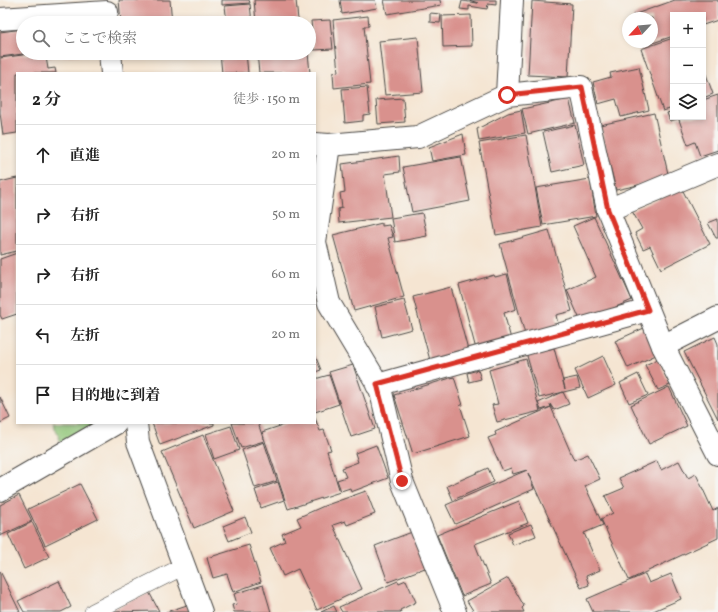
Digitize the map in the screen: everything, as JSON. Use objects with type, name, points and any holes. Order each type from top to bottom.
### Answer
[{"type":"street","points":[[507,95],[512,0]]},
{"type":"street","points":[[46,16],[107,12]]},
{"type":"street","points":[[0,19],[16,18]]},
{"type":"street","points":[[111,60],[112,72]]},
{"type":"street","points":[[316,228],[322,145],[418,137],[507,95],[582,87],[608,210],[663,346],[718,454]]},
{"type":"street","points":[[608,210],[718,164]]},
{"type":"street","points":[[316,254],[329,303],[377,384],[402,481],[455,612]]},
{"type":"street","points":[[377,384],[648,310]]},
{"type":"street","points":[[663,346],[718,318]]},
{"type":"street","points":[[0,490],[114,424]]},
{"type":"street","points":[[136,424],[138,442],[201,612]]},
{"type":"lane","points":[[93,612],[184,566]]},
{"type":"green space","points":[[53,424],[97,424],[62,445]]},
{"type":"building","points":[[119,0],[170,0],[171,16],[120,16]]},
{"type":"building","points":[[222,0],[249,0],[250,3],[222,5]]},
{"type":"building","points":[[254,0],[296,0],[298,16],[255,16]]},
{"type":"building","points":[[340,0],[375,0],[377,8],[342,14]]},
{"type":"building","points":[[384,0],[440,0],[441,5],[387,14]]},
{"type":"building","points":[[469,0],[496,0],[496,5],[488,4],[487,9],[469,6],[469,10],[460,9],[462,1],[478,3]]},
{"type":"building","points":[[675,0],[718,0],[718,20],[706,24],[706,12],[670,12],[670,37],[658,41],[658,12],[641,12]]},
{"type":"building","points":[[532,1],[572,4],[568,77],[528,75]]},
{"type":"building","points":[[250,4],[251,16],[226,16],[225,6]]},
{"type":"building","points":[[430,13],[441,14],[440,23],[430,22]]},
{"type":"building","points":[[471,15],[472,46],[443,47],[442,16]]},
{"type":"building","points":[[368,16],[369,26],[364,26],[370,84],[334,88],[333,73],[338,72],[333,20]]},
{"type":"building","points":[[330,20],[333,49],[316,50],[316,21]]},
{"type":"building","points":[[16,30],[16,55],[0,57],[0,32]]},
{"type":"building","points":[[418,37],[423,92],[385,95],[379,41]]},
{"type":"building","points":[[670,39],[670,109],[663,111],[641,49],[658,48],[658,43]]},
{"type":"building","points":[[16,56],[16,60],[46,60],[48,69],[55,68],[56,72],[16,72],[16,133],[3,135],[0,113],[0,58]]},
{"type":"building","points":[[221,60],[247,60],[248,72],[222,72]]},
{"type":"building","points":[[258,60],[309,60],[310,72],[259,72]]},
{"type":"building","points":[[639,67],[649,110],[621,117],[616,99],[598,104],[593,82],[611,77],[610,73]]},
{"type":"building","points":[[706,74],[713,94],[706,97]]},
{"type":"building","points":[[367,87],[370,114],[363,115],[363,121],[345,123],[342,89]]},
{"type":"building","points":[[718,95],[718,150],[700,156],[695,142],[688,145],[679,120],[706,120],[706,99]]},
{"type":"building","points":[[403,98],[405,122],[378,124],[376,100]]},
{"type":"building","points":[[569,99],[575,123],[528,134],[522,109]]},
{"type":"building","points":[[521,110],[525,133],[479,141],[477,129],[508,113]]},
{"type":"building","points":[[670,112],[670,120],[674,120],[670,121],[667,113]]},
{"type":"building","points":[[654,113],[669,178],[616,190],[600,125]]},
{"type":"building","points":[[575,125],[584,165],[552,172],[543,132]]},
{"type":"building","points":[[463,134],[466,155],[432,161],[429,147]]},
{"type":"building","points":[[526,135],[542,227],[496,235],[479,143]]},
{"type":"building","points":[[399,156],[400,172],[385,174],[391,217],[339,223],[338,209],[342,208],[340,193],[345,192],[342,164]]},
{"type":"building","points":[[461,157],[470,201],[412,212],[403,167]]},
{"type":"building","points":[[16,178],[16,251],[0,255],[0,182]]},
{"type":"building","points":[[590,179],[596,216],[543,225],[536,188]]},
{"type":"building","points":[[681,187],[710,244],[661,269],[650,246],[643,249],[635,233],[642,229],[632,211]]},
{"type":"building","points":[[422,213],[427,236],[395,242],[391,218]]},
{"type":"building","points":[[594,217],[632,300],[581,322],[567,290],[596,277],[573,226]]},
{"type":"building","points":[[718,219],[718,238],[716,238],[708,223]]},
{"type":"building","points":[[382,223],[382,226],[389,225],[393,237],[388,238],[404,297],[354,311],[333,235]]},
{"type":"building","points":[[549,230],[572,311],[556,315],[559,329],[526,338],[500,244]]},
{"type":"building","points":[[16,253],[16,314],[2,319],[0,315],[0,259]]},
{"type":"building","points":[[507,274],[516,309],[504,313],[512,343],[477,353],[459,285],[494,275],[495,277]]},
{"type":"building","points":[[451,287],[469,354],[431,364],[413,297]]},
{"type":"building","points":[[404,300],[412,329],[382,337],[375,307]]},
{"type":"building","points":[[644,328],[656,355],[628,368],[615,341]]},
{"type":"building","points":[[715,337],[718,344],[718,419],[684,352]]},
{"type":"building","points":[[546,348],[547,350],[554,348],[565,389],[563,380],[577,377],[580,388],[539,398],[527,356],[529,353]]},
{"type":"building","points":[[603,356],[616,385],[588,398],[575,370]]},
{"type":"building","points":[[316,358],[321,370],[316,372]]},
{"type":"building","points":[[526,359],[540,411],[497,422],[492,405],[498,404],[489,370]]},
{"type":"building","points":[[658,359],[670,385],[658,390],[645,365]]},
{"type":"building","points":[[353,365],[375,429],[351,437],[329,372]]},
{"type":"building","points":[[478,370],[481,379],[469,382],[467,373]]},
{"type":"building","points":[[638,374],[648,395],[629,403],[620,383]]},
{"type":"building","points":[[329,375],[339,404],[316,412],[316,379]]},
{"type":"building","points":[[454,377],[463,405],[460,405],[470,436],[413,454],[394,395]]},
{"type":"building","points":[[669,387],[687,426],[649,444],[631,405]]},
{"type":"building","points":[[563,392],[569,404],[554,410],[550,404],[551,407],[541,410],[538,403]]},
{"type":"building","points":[[0,397],[10,418],[0,423]]},
{"type":"building","points":[[551,407],[574,460],[588,454],[600,479],[585,486],[603,525],[584,533],[600,570],[586,576],[589,585],[581,588],[528,473],[534,489],[455,524],[446,505],[527,470],[513,474],[511,468],[503,471],[488,438],[496,435],[495,432]]},
{"type":"building","points":[[316,421],[320,431],[324,430],[331,450],[327,451],[340,492],[288,509],[262,432],[286,424],[316,424]]},
{"type":"building","points":[[152,424],[214,424],[214,425],[160,445]]},
{"type":"building","points":[[232,424],[258,424],[264,441],[241,448]]},
{"type":"building","points":[[231,426],[239,450],[214,459],[206,434]]},
{"type":"building","points":[[203,435],[234,511],[194,528],[162,452]]},
{"type":"building","points":[[264,442],[277,481],[255,488],[242,450]]},
{"type":"building","points":[[376,445],[388,478],[351,492],[350,488],[341,491],[337,480],[346,477],[342,468],[358,462],[355,453]]},
{"type":"building","points":[[657,461],[661,470],[679,461],[688,478],[696,474],[713,511],[718,508],[718,538],[629,580],[601,519],[613,513],[605,496],[624,488],[619,478]]},
{"type":"building","points":[[488,468],[494,482],[453,500],[447,486]]},
{"type":"building","points":[[278,482],[284,500],[261,508],[255,490]]},
{"type":"building","points":[[80,484],[98,519],[45,545],[28,509]]},
{"type":"building","points":[[366,491],[375,514],[347,525],[345,521],[333,525],[362,589],[317,610],[298,569],[283,576],[270,548],[285,541],[282,534],[301,526],[297,518],[324,506]]},
{"type":"building","points":[[19,495],[32,521],[0,536],[0,505]]},
{"type":"building","points":[[519,501],[528,523],[475,544],[491,584],[462,596],[437,535]]},
{"type":"building","points":[[245,517],[251,532],[229,541],[223,526]]},
{"type":"building","points":[[32,522],[49,557],[24,569],[8,534]]},
{"type":"building","points":[[531,524],[536,536],[513,545],[508,533]]},
{"type":"building","points":[[412,532],[425,568],[388,582],[375,546]]},
{"type":"building","points":[[249,545],[261,582],[233,592],[227,574],[213,578],[207,558]]},
{"type":"building","points":[[0,571],[20,612],[0,612]]},
{"type":"building","points":[[645,574],[649,583],[671,574],[681,599],[651,612],[593,612],[587,599]]},
{"type":"building","points":[[508,578],[524,606],[522,608],[524,612],[474,612],[467,601]]},
{"type":"building","points":[[406,580],[416,602],[400,610],[401,612],[342,612],[339,607],[398,581],[399,583]]},
{"type":"building","points":[[59,581],[71,607],[61,612],[24,612],[18,601]]},
{"type":"building","points":[[263,585],[271,612],[234,612],[232,605],[237,604],[234,594]]},
{"type":"building","points":[[149,592],[159,611],[108,612]]},
{"type":"building","points":[[187,605],[189,612],[166,612]]},
{"type":"building","points":[[334,606],[337,612],[321,612]]},
{"type":"route","points":[[402,481],[380,388],[377,384],[648,310],[608,210],[582,87],[507,95]]}]
